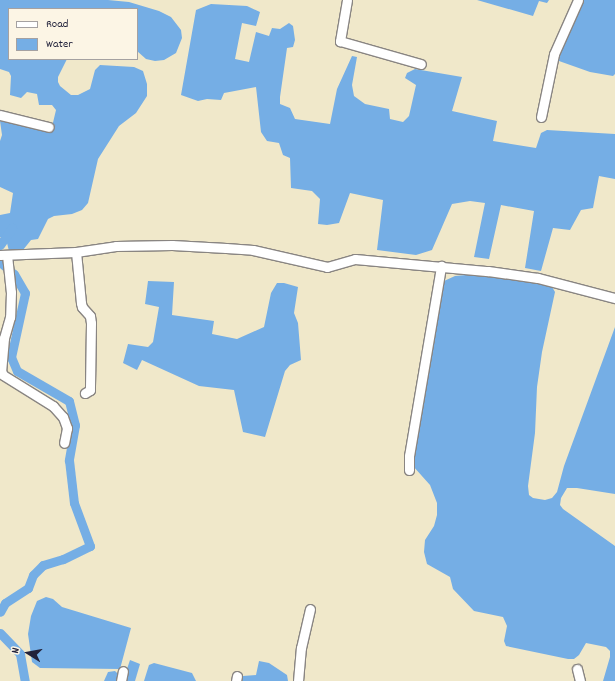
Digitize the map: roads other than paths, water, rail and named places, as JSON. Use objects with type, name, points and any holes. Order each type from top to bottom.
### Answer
[{"type":"street","points":[[347,0],[340,41],[421,64]]},
{"type":"street","points":[[541,118],[554,54],[578,0]]},
{"type":"street","points":[[0,115],[49,127]]},
{"type":"street","points":[[64,443],[67,428],[63,417],[53,406],[3,375],[1,371],[4,338],[10,311],[11,292],[4,255],[76,252],[116,246],[194,246],[253,250],[327,267],[355,259],[441,266],[538,278],[615,298]]},
{"type":"street","points":[[76,252],[81,303],[82,307],[90,316],[91,323],[90,390],[85,393]]},
{"type":"street","points":[[409,470],[409,456],[441,266]]},
{"type":"street","points":[[298,681],[301,648],[310,609]]},
{"type":"street","points":[[577,669],[580,681]]},
{"type":"street","points":[[121,681],[124,671]]},
{"type":"water","points":[[0,0],[108,0],[129,2],[159,11],[171,17],[181,30],[182,38],[176,53],[164,60],[155,61],[146,59],[138,52],[138,8],[8,8],[8,60],[66,60],[58,77],[58,82],[60,86],[71,95],[78,95],[90,89],[95,70],[100,65],[134,67],[143,71],[147,84],[147,96],[136,113],[119,126],[98,159],[88,203],[82,210],[72,214],[54,216],[48,219],[38,239],[31,240],[23,250],[9,251],[6,239],[0,237],[0,215],[10,213],[13,193],[0,187],[0,141],[2,135],[0,121],[51,131],[56,110],[52,105],[39,105],[37,94],[27,92],[21,98],[10,95],[11,76],[9,72],[0,69]]},
{"type":"water","points":[[477,0],[549,0],[547,3],[539,1],[533,16]]},
{"type":"water","points":[[584,0],[615,0],[615,74],[613,76],[590,72],[559,61],[560,49]]},
{"type":"water","points":[[211,4],[247,6],[260,12],[256,26],[242,23],[235,59],[249,62],[256,32],[269,36],[272,28],[280,29],[289,23],[293,26],[295,40],[293,47],[287,48],[280,104],[290,108],[295,119],[330,124],[337,89],[352,56],[357,57],[352,85],[354,96],[365,104],[389,109],[390,119],[403,122],[409,116],[416,85],[405,78],[407,73],[415,69],[462,77],[452,111],[497,121],[493,141],[536,148],[541,133],[547,130],[615,134],[615,179],[599,176],[593,208],[581,210],[570,230],[553,228],[541,271],[525,268],[534,211],[501,205],[489,259],[474,257],[485,203],[470,201],[452,204],[432,250],[416,255],[377,250],[383,200],[350,193],[339,223],[327,225],[318,224],[320,199],[312,191],[291,188],[290,158],[283,155],[279,143],[267,141],[261,132],[256,87],[224,93],[221,100],[207,99],[198,101],[181,95],[196,10]]},
{"type":"water","points":[[476,274],[503,275],[551,285],[555,292],[542,352],[537,387],[535,433],[528,486],[529,495],[533,498],[545,500],[552,498],[557,492],[564,466],[615,327],[615,494],[577,488],[567,488],[561,498],[560,505],[563,509],[615,546],[615,681],[603,681],[610,657],[610,651],[606,647],[586,643],[579,655],[574,659],[568,659],[506,646],[504,641],[507,626],[503,617],[474,611],[453,589],[450,577],[427,564],[424,552],[425,540],[434,526],[437,515],[437,503],[430,485],[413,466],[413,451],[424,401],[439,289],[444,281],[455,276]]},
{"type":"water","points":[[148,281],[174,282],[172,315],[214,321],[212,334],[237,339],[264,327],[271,293],[277,283],[284,283],[298,287],[294,313],[298,323],[301,360],[290,365],[285,371],[265,437],[243,432],[234,390],[199,386],[142,360],[137,370],[123,363],[128,344],[148,347],[153,342],[159,307],[145,304]]},
{"type":"water","points":[[46,597],[53,599],[62,607],[131,628],[120,669],[40,668],[32,662],[28,634],[31,616],[37,601]]},
{"type":"water","points":[[130,660],[140,664],[135,681],[123,681]]},
{"type":"water","points":[[259,661],[269,663],[287,675],[288,681],[239,681],[243,676],[256,675]]},
{"type":"water","points":[[154,663],[192,673],[196,681],[144,681],[149,665]]},
{"type":"water","points":[[115,671],[118,674],[118,681],[104,681],[108,672]]},
{"type":"waterway","points":[[0,245],[12,228]]},
{"type":"waterway","points":[[0,262],[14,274],[25,293],[11,357],[17,371],[69,401],[75,425],[69,460],[74,503],[90,546],[63,559],[43,565],[33,575],[28,588],[5,603],[0,612]]},
{"type":"waterway","points":[[0,633],[20,654],[25,681]]}]
